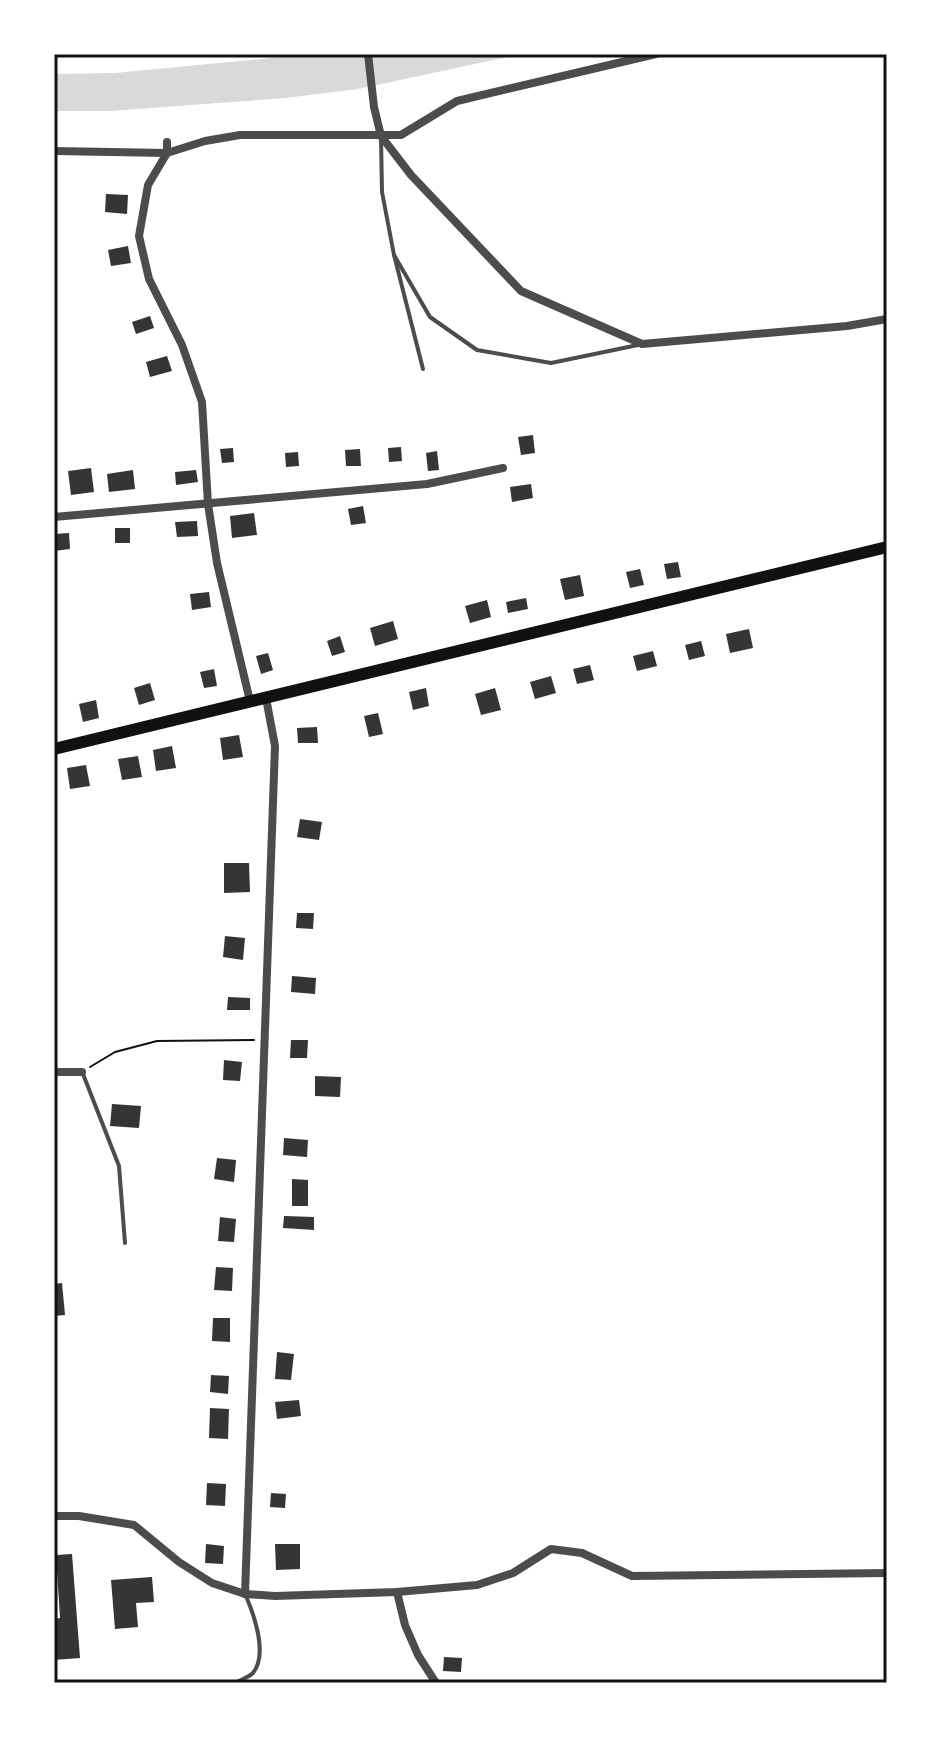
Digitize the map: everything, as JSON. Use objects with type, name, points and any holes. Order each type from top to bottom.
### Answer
[{"type":"highway","points":[[54,749],[887,547]]},
{"type":"street","points":[[368,54],[381,136],[411,175],[521,291],[642,344],[847,326],[887,319]]},
{"type":"street","points":[[54,151],[167,153],[205,141],[240,135],[401,135],[457,101],[656,54]]},
{"type":"street","points":[[167,142],[167,153],[148,185],[139,236],[149,279],[182,345],[202,402],[208,504],[217,563],[250,701]]},
{"type":"street","points":[[54,517],[427,484],[503,468]]},
{"type":"street","points":[[245,1594],[275,746],[266,698]]},
{"type":"street","points":[[54,1072],[82,1072]]},
{"type":"street","points":[[54,1516],[79,1516],[134,1525],[179,1562],[212,1583],[245,1594],[397,1592],[477,1585],[513,1573],[551,1549],[582,1553],[632,1576],[887,1573]]},
{"type":"street","points":[[397,1592],[405,1625],[418,1655],[436,1683]]},
{"type":"lane","points":[[381,136],[382,192],[394,255],[423,369]]},
{"type":"lane","points":[[394,255],[430,317],[477,350],[551,363],[642,344]]},
{"type":"lane","points":[[82,1072],[119,1166],[125,1243]]},
{"type":"lane","points":[[235,1683],[253,1672],[261,1651],[245,1594]]},
{"type":"path","points":[[82,1072],[115,1052],[157,1041],[264,1040]]},
{"type":"shaded area","points":[[314,54],[522,54],[358,89],[285,98],[111,111],[54,111],[54,74],[115,73]]},
{"type":"building","points":[[106,194],[128,195],[127,214],[105,212]]},
{"type":"building","points":[[128,246],[131,263],[111,266],[108,250]]},
{"type":"building","points":[[150,316],[154,328],[136,334],[132,322]]},
{"type":"building","points":[[167,356],[172,371],[150,377],[146,362]]},
{"type":"building","points":[[533,435],[535,453],[521,455],[518,437]]},
{"type":"building","points":[[401,447],[402,461],[389,462],[388,448]]},
{"type":"building","points":[[233,448],[234,462],[222,463],[220,449]]},
{"type":"building","points":[[360,449],[361,466],[346,466],[345,450]]},
{"type":"building","points":[[437,451],[439,470],[428,471],[426,453]]},
{"type":"building","points":[[298,452],[299,466],[286,467],[285,453]]},
{"type":"building","points":[[91,468],[94,492],[71,495],[68,471]]},
{"type":"building","points":[[133,470],[135,489],[109,492],[107,474]]},
{"type":"building","points":[[196,470],[198,482],[176,485],[175,472]]},
{"type":"building","points":[[531,484],[533,498],[512,502],[510,487]]},
{"type":"building","points":[[363,506],[366,523],[351,525],[348,509]]},
{"type":"building","points":[[254,513],[257,535],[232,538],[230,516]]},
{"type":"building","points":[[197,521],[198,536],[177,537],[175,522]]},
{"type":"building","points":[[115,528],[130,528],[130,543],[115,543]]},
{"type":"building","points":[[69,533],[70,549],[54,551],[54,534]]},
{"type":"building","points":[[678,562],[681,577],[667,579],[664,564]]},
{"type":"building","points":[[640,569],[644,585],[630,588],[626,572]]},
{"type":"building","points":[[580,575],[584,596],[565,600],[560,579]]},
{"type":"building","points":[[209,592],[211,607],[192,610],[190,594]]},
{"type":"building","points":[[526,598],[528,609],[508,613],[506,602]]},
{"type":"building","points":[[487,600],[491,617],[470,623],[465,606]]},
{"type":"building","points":[[393,621],[398,639],[375,646],[370,628]]},
{"type":"building","points":[[749,629],[753,648],[730,653],[726,634]]},
{"type":"building","points":[[340,636],[345,652],[332,656],[327,641]]},
{"type":"building","points":[[701,641],[705,656],[689,660],[685,645]]},
{"type":"building","points":[[653,651],[657,666],[637,671],[633,656]]},
{"type":"building","points":[[268,653],[273,670],[261,674],[256,656]]},
{"type":"building","points":[[590,665],[594,680],[577,684],[573,669]]},
{"type":"building","points":[[214,669],[217,686],[204,688],[200,672]]},
{"type":"building","points":[[551,676],[556,693],[535,699],[530,682]]},
{"type":"building","points":[[150,683],[155,700],[139,705],[134,688]]},
{"type":"building","points":[[426,688],[429,706],[413,710],[409,692]]},
{"type":"building","points":[[495,688],[501,710],[481,715],[475,694]]},
{"type":"building","points":[[96,700],[99,718],[83,722],[79,704]]},
{"type":"building","points":[[378,713],[383,734],[369,737],[364,716]]},
{"type":"building","points":[[317,727],[318,743],[298,743],[297,728]]},
{"type":"building","points":[[239,735],[243,757],[223,760],[220,738]]},
{"type":"building","points":[[172,746],[176,768],[156,771],[153,750]]},
{"type":"building","points":[[138,756],[142,777],[122,780],[118,759]]},
{"type":"building","points":[[86,765],[90,786],[70,789],[67,768]]},
{"type":"building","points":[[300,819],[322,822],[319,840],[297,837]]},
{"type":"building","points":[[224,863],[249,863],[250,892],[224,893]]},
{"type":"building","points":[[297,913],[314,913],[313,929],[296,928]]},
{"type":"building","points":[[225,936],[245,938],[243,960],[223,957]]},
{"type":"building","points":[[292,976],[316,978],[315,994],[291,992]]},
{"type":"building","points":[[228,997],[250,998],[250,1010],[227,1010]]},
{"type":"building","points":[[291,1040],[308,1040],[307,1058],[290,1058]]},
{"type":"building","points":[[224,1060],[242,1062],[240,1081],[223,1080]]},
{"type":"building","points":[[315,1076],[341,1077],[340,1097],[315,1096]]},
{"type":"building","points":[[112,1104],[141,1106],[139,1128],[110,1126]]},
{"type":"building","points":[[284,1138],[308,1140],[307,1157],[283,1155]]},
{"type":"building","points":[[217,1158],[236,1160],[234,1182],[214,1179]]},
{"type":"building","points":[[292,1179],[308,1180],[308,1206],[292,1206]]},
{"type":"building","points":[[284,1216],[314,1217],[314,1230],[283,1228]]},
{"type":"building","points":[[220,1217],[236,1219],[234,1242],[218,1241]]},
{"type":"building","points":[[216,1267],[233,1268],[232,1291],[214,1290]]},
{"type":"building","points":[[62,1283],[65,1315],[54,1316],[54,1284]]},
{"type":"building","points":[[213,1318],[230,1318],[230,1342],[212,1341]]},
{"type":"building","points":[[277,1352],[294,1354],[291,1380],[275,1379]]},
{"type":"building","points":[[211,1375],[229,1376],[228,1394],[210,1392]]},
{"type":"building","points":[[299,1400],[301,1416],[277,1419],[275,1402]]},
{"type":"building","points":[[210,1408],[229,1409],[228,1439],[209,1438]]},
{"type":"building","points":[[207,1483],[226,1484],[225,1506],[206,1505]]},
{"type":"building","points":[[271,1493],[286,1494],[285,1508],[270,1507]]},
{"type":"building","points":[[206,1544],[224,1546],[223,1564],[205,1563]]},
{"type":"building","points":[[275,1544],[300,1544],[300,1569],[276,1570]]},
{"type":"building","points":[[72,1554],[80,1658],[54,1660],[54,1619],[60,1618],[56,1555]]},
{"type":"building","points":[[152,1577],[154,1602],[136,1603],[138,1627],[115,1629],[111,1580]]},
{"type":"building","points":[[444,1657],[462,1658],[461,1672],[443,1671]]}]
